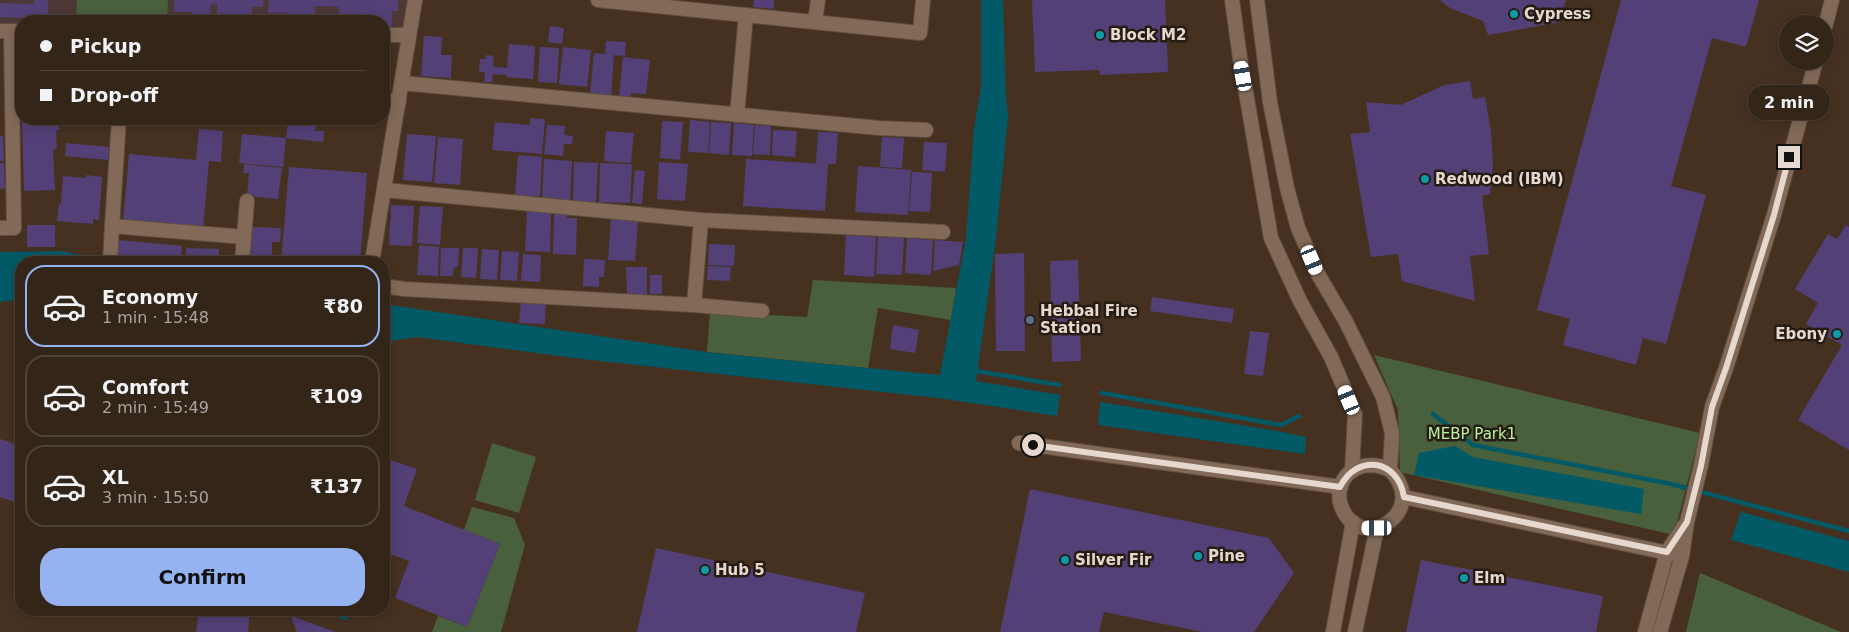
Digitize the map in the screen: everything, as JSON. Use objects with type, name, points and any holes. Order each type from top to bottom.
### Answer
[{"type":"street","points":[[373,256],[415,0]]},
{"type":"street","points":[[598,0],[721,6],[746,15],[920,33],[923,0]]},
{"type":"street","points":[[815,22],[818,0]]},
{"type":"street","points":[[1232,0],[1271,238],[1300,301],[1331,357],[1355,414],[1352,471]]},
{"type":"street","points":[[1257,0],[1270,102],[1287,188],[1298,228],[1319,276],[1345,320],[1383,397],[1392,433],[1390,470]]},
{"type":"street","points":[[1828,15],[1832,0]]},
{"type":"street","points":[[737,115],[746,15]]},
{"type":"street","points":[[0,228],[14,228],[11,31]]},
{"type":"street","points":[[390,34],[410,35]]},
{"type":"street","points":[[1660,632],[1682,556],[1687,522],[1698,480],[1712,407],[1774,215],[1814,70]]},
{"type":"street","points":[[402,84],[879,128],[926,130]]},
{"type":"street","points":[[390,101],[399,102]]},
{"type":"street","points":[[110,256],[119,125]]},
{"type":"street","points":[[384,190],[700,220],[943,232]]},
{"type":"street","points":[[242,256],[247,201]]},
{"type":"street","points":[[694,305],[700,220]]},
{"type":"street","points":[[112,226],[244,237]]},
{"type":"street","points":[[390,287],[694,305],[762,311]]},
{"type":"street","points":[[1019,443],[1340,487]]},
{"type":"street","points":[[1371,464],[1390,470],[1398,478],[1404,497],[1402,507],[1396,517],[1388,524],[1377,528],[1366,528],[1347,517],[1339,497],[1340,487],[1352,471],[1361,466],[1371,464]]},
{"type":"street","points":[[1404,497],[1682,556]]},
{"type":"street","points":[[1333,632],[1353,522]]},
{"type":"street","points":[[1645,632],[1667,552],[1687,522]]},
{"type":"street","points":[[1355,632],[1377,528]]},
{"type":"shaded area","points":[[0,0],[407,0],[405,32],[390,31],[390,15],[15,15],[15,24],[0,23]]},
{"type":"green space","points":[[77,0],[168,0],[167,15],[76,15]]},
{"type":"green space","points":[[813,280],[956,288],[951,320],[878,308],[868,368],[707,352],[710,312],[807,317]]},
{"type":"green space","name":"MEBP Park1","points":[[1374,355],[1700,433],[1674,535],[1400,472],[1398,410]]},
{"type":"green space","points":[[492,443],[536,457],[519,513],[475,500]]},
{"type":"green space","points":[[472,507],[514,518],[525,545],[501,632],[432,632],[438,616],[467,627],[500,544],[464,530]]},
{"type":"green space","points":[[1700,573],[1841,632],[1686,632]]},
{"type":"water","points":[[981,0],[1003,0],[1008,117],[996,238],[976,381],[1060,395],[1057,416],[938,398],[582,359],[417,337],[390,341],[390,305],[714,353],[940,375],[966,239],[974,129],[981,87]]},
{"type":"water","points":[[62,251],[86,256],[15,256],[15,300],[0,302],[0,252]]},
{"type":"water","points":[[1100,402],[1306,437],[1305,454],[1098,425]]},
{"type":"water","points":[[1455,446],[1473,457],[1644,489],[1641,514],[1414,475],[1419,453]]},
{"type":"water","points":[[1741,512],[1849,541],[1849,572],[1731,540]]},
{"type":"water","points":[[334,616],[348,616],[348,621]]},
{"type":"building","points":[[34,0],[48,0],[48,15],[0,17],[0,3],[34,4]]},
{"type":"building","points":[[174,0],[263,0],[263,7],[252,7],[252,15],[217,15],[217,4],[211,3],[210,15],[192,15],[192,12],[174,12]]},
{"type":"building","points":[[269,0],[398,0],[398,11],[392,11],[392,30],[390,30],[390,15],[338,15],[339,7],[315,6],[315,15],[268,13]]},
{"type":"building","points":[[754,0],[774,0],[774,9],[753,7]]},
{"type":"building","name":"Block M2","points":[[1032,0],[1165,0],[1168,72],[1100,75],[1099,70],[1035,72]]},
{"type":"building","name":"Cypress","points":[[1440,0],[1566,0],[1560,22],[1488,35],[1483,21],[1450,8]]},
{"type":"building","points":[[1621,0],[1759,0],[1746,47],[1712,38],[1671,186],[1706,195],[1666,344],[1643,338],[1636,365],[1563,345],[1570,319],[1537,310]]},
{"type":"building","points":[[550,26],[564,28],[562,44],[548,42]]},
{"type":"building","points":[[424,36],[442,37],[441,55],[452,55],[451,78],[421,76]]},
{"type":"building","points":[[606,41],[626,42],[625,56],[614,55],[611,96],[590,94],[594,53],[605,54]]},
{"type":"building","points":[[509,44],[535,46],[533,79],[493,74],[492,82],[484,82],[485,72],[479,72],[480,59],[486,59],[486,55],[494,56],[493,67],[507,68]]},
{"type":"building","points":[[540,47],[559,48],[557,83],[538,82]]},
{"type":"building","points":[[563,47],[591,50],[587,87],[559,84]]},
{"type":"building","points":[[623,57],[650,60],[646,94],[631,93],[630,97],[619,96]]},
{"type":"building","name":"Redwood (IBM)","points":[[1470,81],[1473,99],[1485,97],[1491,132],[1493,164],[1490,194],[1482,196],[1489,254],[1470,256],[1475,301],[1402,281],[1398,254],[1371,257],[1350,134],[1370,132],[1366,102],[1401,105],[1444,85]]},
{"type":"building","points":[[530,118],[545,119],[542,154],[492,150],[495,122],[530,125]]},
{"type":"building","points":[[690,120],[710,122],[708,153],[688,152]]},
{"type":"building","points":[[662,121],[683,122],[680,160],[660,158]]},
{"type":"building","points":[[711,122],[731,123],[729,155],[709,153]]},
{"type":"building","points":[[734,123],[754,125],[752,156],[732,155]]},
{"type":"building","points":[[22,125],[59,125],[59,130],[56,130],[57,149],[53,149],[55,190],[24,191]]},
{"type":"building","points":[[287,125],[316,125],[315,131],[324,131],[323,142],[286,138]]},
{"type":"building","points":[[547,125],[565,126],[564,135],[573,136],[572,144],[564,144],[563,156],[544,154]]},
{"type":"building","points":[[755,125],[771,126],[770,155],[753,154]]},
{"type":"building","points":[[199,129],[223,131],[221,162],[209,161],[203,228],[123,221],[129,154],[196,160]]},
{"type":"building","points":[[773,130],[797,131],[795,157],[772,155]]},
{"type":"building","points":[[606,131],[634,133],[631,163],[604,161]]},
{"type":"building","points":[[818,132],[838,133],[836,164],[828,164],[825,211],[743,206],[746,159],[823,164],[816,163]]},
{"type":"building","points":[[242,134],[286,138],[283,167],[239,163]]},
{"type":"building","points":[[407,134],[436,136],[432,182],[403,180]]},
{"type":"building","points":[[0,136],[3,136],[4,161],[0,161]]},
{"type":"building","points":[[438,137],[463,139],[460,185],[434,183]]},
{"type":"building","points":[[882,137],[904,138],[902,168],[880,167]]},
{"type":"building","points":[[924,142],[947,143],[945,172],[922,170]]},
{"type":"building","points":[[66,143],[109,147],[108,160],[65,156]]},
{"type":"building","points":[[518,155],[542,157],[540,196],[515,196]]},
{"type":"building","points":[[544,159],[572,161],[570,202],[542,200]]},
{"type":"building","points":[[574,162],[598,163],[596,203],[573,202]]},
{"type":"building","points":[[659,162],[688,164],[685,201],[657,199]]},
{"type":"building","points":[[0,163],[4,163],[5,188],[0,189]]},
{"type":"building","points":[[600,163],[632,164],[630,203],[599,202]]},
{"type":"building","points":[[244,164],[282,168],[278,199],[247,196],[249,173],[243,173]]},
{"type":"building","points":[[858,166],[911,170],[908,215],[855,212]]},
{"type":"building","points":[[289,167],[367,173],[360,256],[282,256]]},
{"type":"building","points":[[635,170],[645,171],[642,204],[632,203]]},
{"type":"building","points":[[912,172],[932,173],[930,212],[909,211]]},
{"type":"building","points":[[86,175],[102,177],[99,220],[93,219],[93,224],[57,221],[59,203],[61,204],[63,176],[85,178]]},
{"type":"building","points":[[391,205],[414,206],[412,246],[389,245]]},
{"type":"building","points":[[420,206],[443,207],[440,245],[417,243]]},
{"type":"building","points":[[527,211],[551,212],[550,252],[525,251]]},
{"type":"building","points":[[554,214],[567,215],[567,218],[577,218],[576,255],[553,254]]},
{"type":"building","points":[[621,216],[633,217],[633,222],[638,222],[635,261],[608,260],[611,219],[620,220]]},
{"type":"building","points":[[27,225],[55,225],[55,247],[27,247]]},
{"type":"building","name":"Ebony","points":[[1846,225],[1849,227],[1849,450],[1798,420],[1842,345],[1806,324],[1818,303],[1795,289],[1828,234],[1837,239]]},
{"type":"building","points":[[251,227],[281,228],[280,242],[272,242],[272,256],[250,256]]},
{"type":"building","points":[[846,235],[876,237],[874,277],[844,275]]},
{"type":"building","points":[[878,237],[904,238],[902,275],[876,274]]},
{"type":"building","points":[[907,238],[933,240],[931,275],[905,273]]},
{"type":"building","points":[[118,240],[182,246],[181,256],[117,256]]},
{"type":"building","points":[[935,240],[963,242],[959,265],[933,271]]},
{"type":"building","points":[[709,244],[735,245],[734,266],[708,265]]},
{"type":"building","points":[[419,245],[439,247],[438,276],[417,275]]},
{"type":"building","points":[[186,248],[219,249],[219,256],[186,256]]},
{"type":"building","points":[[441,248],[459,248],[458,267],[454,267],[453,276],[440,276]]},
{"type":"building","points":[[463,248],[478,248],[476,278],[461,277]]},
{"type":"building","points":[[482,249],[499,250],[497,280],[480,279]]},
{"type":"building","points":[[502,251],[519,252],[517,281],[500,280]]},
{"type":"building","points":[[1024,253],[1025,351],[996,351],[995,254]]},
{"type":"building","points":[[523,254],[541,255],[540,282],[521,281]]},
{"type":"building","points":[[584,259],[605,260],[604,277],[599,277],[599,287],[583,286]]},
{"type":"building","points":[[1078,260],[1081,361],[1052,362],[1050,261]]},
{"type":"building","points":[[708,266],[731,267],[730,281],[707,280]]},
{"type":"building","points":[[626,267],[647,267],[647,295],[627,295]]},
{"type":"building","points":[[650,275],[662,275],[662,294],[650,294]]},
{"type":"building","points":[[1152,297],[1234,309],[1232,323],[1150,311]]},
{"type":"building","points":[[521,300],[546,301],[545,324],[519,323]]},
{"type":"building","points":[[893,325],[919,330],[915,353],[890,349]]},
{"type":"building","points":[[1250,331],[1269,333],[1263,376],[1244,374]]},
{"type":"building","points":[[0,439],[15,444],[15,502],[0,497]]},
{"type":"building","points":[[390,460],[417,469],[404,506],[500,544],[467,627],[395,598],[409,561],[390,554]]},
{"type":"building","points":[[1030,489],[1269,538],[1294,573],[1254,632],[1203,632],[1104,612],[1099,632],[1000,632]]},
{"type":"building","name":"Hub 5","points":[[656,548],[865,593],[856,632],[637,632]]},
{"type":"building","name":"Elm","points":[[1421,560],[1603,596],[1596,632],[1406,632]]},
{"type":"building","points":[[198,616],[249,616],[248,632],[196,632]]},
{"type":"building","points":[[291,616],[336,632],[297,632]]},
{"type":"waterway","points":[[971,370],[1059,385]]},
{"type":"waterway","points":[[1102,393],[1281,425],[1299,416]]},
{"type":"waterway","points":[[1433,414],[1473,445],[1671,484],[1849,531]]},
{"type":"place","name":"Cypress","points":[[1514,14]]},
{"type":"place","name":"Block M2","points":[[1100,35]]},
{"type":"place","name":"Redwood (IBM)","points":[[1425,179]]},
{"type":"place","name":"Hebbal Fire Station","points":[[1030,320]]},
{"type":"place","name":"Ebony","points":[[1837,334]]},
{"type":"place","name":"Pine","points":[[1198,556]]},
{"type":"place","name":"Silver Fir","points":[[1065,560]]},
{"type":"place","name":"Hub 5","points":[[705,570]]},
{"type":"place","name":"Elm","points":[[1464,578]]},
{"type":"route","points":[[1033,445],[1340,487],[1352,471],[1361,466],[1371,464],[1390,470],[1398,478],[1404,497],[1667,552],[1687,522],[1701,466],[1712,407],[1774,215],[1789,157]]}]
